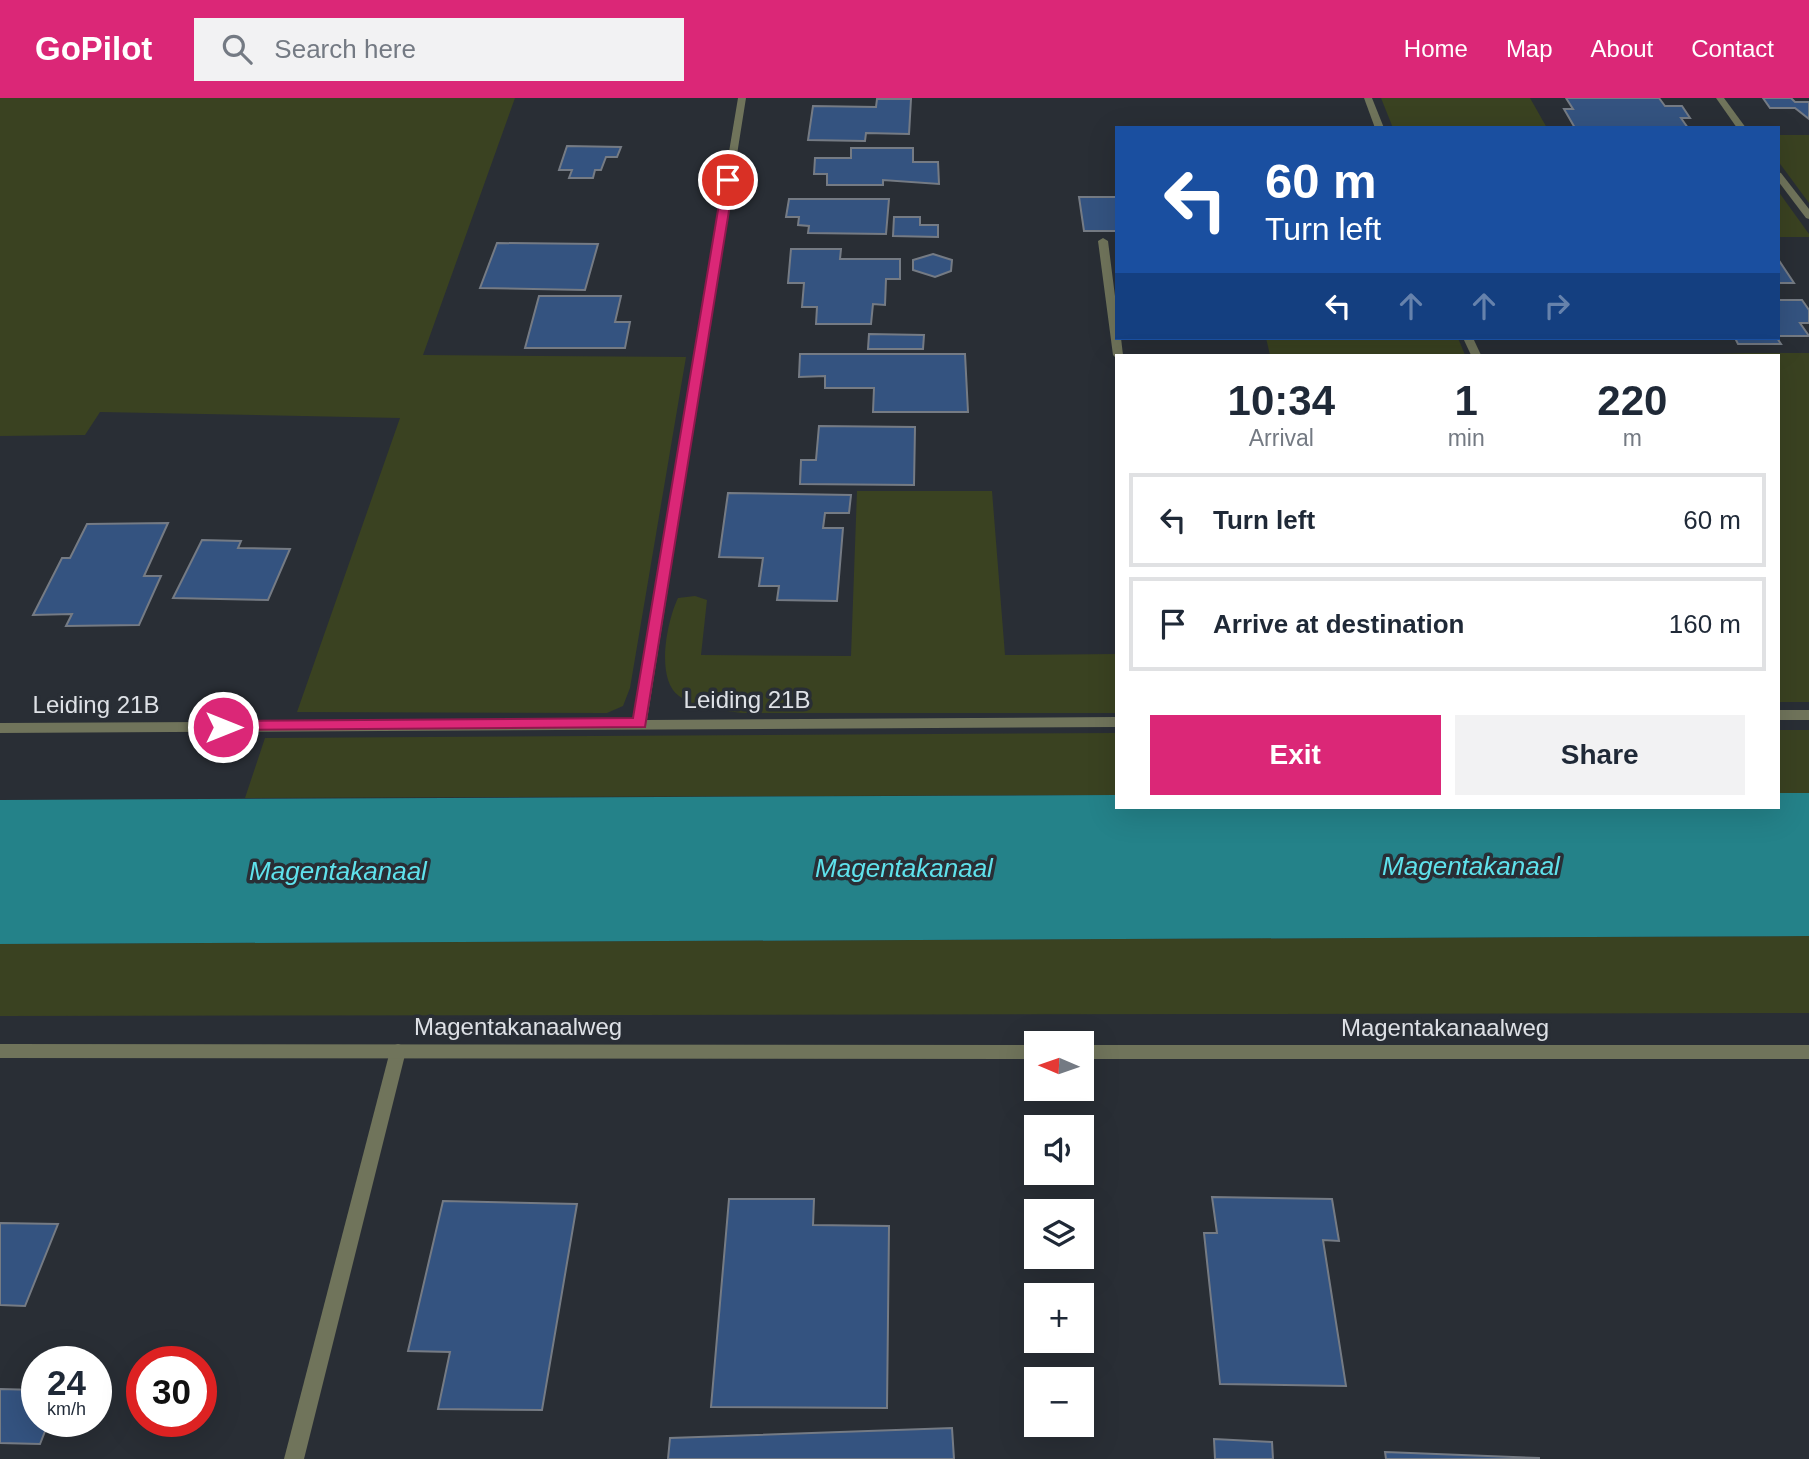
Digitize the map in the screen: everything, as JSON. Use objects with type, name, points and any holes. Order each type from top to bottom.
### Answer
[{"type":"street","points":[[640,724],[742,98]]},
{"type":"street","points":[[1368,98],[1379,126]]},
{"type":"street","points":[[1720,98],[1741,126]]},
{"type":"street","points":[[1780,178],[1809,216]]},
{"type":"street","points":[[1103,241],[1115,332]]},
{"type":"street","points":[[1780,715],[1809,715]]},
{"type":"street","name":"Leiding 21B","points":[[0,728],[1115,722]]},
{"type":"street","name":"Magentakanaalweg","points":[[0,1051],[1024,1052]]},
{"type":"street","points":[[294,1459],[398,1051]]},
{"type":"street","name":"Magentakanaalweg","points":[[1094,1052],[1809,1052]]},
{"type":"green space","points":[[0,98],[515,98],[423,355],[686,357],[630,688],[623,706],[607,713],[297,712],[400,418],[100,412],[85,435],[0,436]]},
{"type":"green space","points":[[1381,98],[1530,98],[1546,126],[1392,126]]},
{"type":"green space","points":[[1780,135],[1809,135],[1809,203],[1780,164]]},
{"type":"green space","points":[[1780,194],[1809,234],[1809,237],[1780,237]]},
{"type":"green space","points":[[1266,340],[1459,340],[1465,354],[1270,354]]},
{"type":"green space","points":[[1713,353],[1809,353],[1809,702],[1780,702],[1780,354]]},
{"type":"green space","points":[[857,491],[992,491],[1005,655],[1115,654],[1115,713],[742,713],[701,706],[679,696],[667,677],[665,664],[667,635],[678,598],[695,596],[707,600],[701,655],[851,656]]},
{"type":"green space","points":[[1780,730],[1809,730],[1809,793],[1780,793]]},
{"type":"green space","points":[[1115,733],[1115,795],[245,798],[265,738]]},
{"type":"green space","points":[[1809,936],[1809,1013],[0,1016],[0,944]]},
{"type":"water","name":"Magentakanaal","points":[[1780,793],[1809,793],[1809,936],[0,944],[0,800],[1115,795],[1115,809],[1780,809]]},
{"type":"building","points":[[1566,98],[1659,98],[1665,106],[1682,106],[1690,118],[1681,118],[1687,126],[1574,126],[1564,109],[1573,109]]},
{"type":"building","points":[[1763,98],[1791,98],[1795,102],[1809,102],[1809,119],[1795,108],[1770,108]]},
{"type":"building","points":[[877,99],[911,99],[909,134],[866,133],[865,141],[808,140],[813,106],[876,107]]},
{"type":"building","points":[[567,146],[621,147],[617,157],[606,157],[601,170],[595,170],[593,178],[569,178],[572,170],[559,170]]},
{"type":"building","points":[[851,148],[913,148],[913,162],[938,162],[939,184],[883,180],[883,185],[827,185],[827,174],[814,174],[815,158],[851,158]]},
{"type":"building","points":[[1079,197],[1115,197],[1115,231],[1084,231]]},
{"type":"building","points":[[789,199],[889,199],[886,234],[808,233],[809,226],[798,225],[799,217],[786,217]]},
{"type":"building","points":[[894,217],[920,217],[920,225],[938,225],[938,237],[893,236]]},
{"type":"building","points":[[497,243],[598,244],[585,290],[480,288]]},
{"type":"building","points":[[791,249],[841,249],[840,259],[900,259],[900,279],[886,279],[885,305],[873,304],[871,324],[816,324],[817,307],[802,307],[804,283],[788,283]]},
{"type":"building","points":[[933,254],[952,260],[951,271],[935,277],[913,270],[913,260]]},
{"type":"building","points":[[1780,262],[1794,283],[1780,283]]},
{"type":"building","points":[[539,296],[621,296],[615,322],[630,322],[625,348],[525,348]]},
{"type":"building","points":[[1780,300],[1802,300],[1809,310],[1809,323],[1800,323],[1809,336],[1780,336]]},
{"type":"building","points":[[869,334],[924,335],[923,349],[868,349]]},
{"type":"building","points":[[1736,340],[1778,340],[1781,344],[1738,344]]},
{"type":"building","points":[[800,354],[965,354],[968,412],[873,412],[874,388],[825,388],[825,376],[799,377]]},
{"type":"building","points":[[819,426],[915,427],[914,485],[800,484],[801,460],[816,460]]},
{"type":"building","points":[[728,493],[851,495],[849,513],[825,513],[823,528],[843,528],[837,601],[777,600],[779,586],[759,586],[763,558],[719,557]]},
{"type":"building","points":[[168,523],[144,576],[161,576],[139,625],[66,626],[72,614],[33,615],[62,558],[70,558],[87,524]]},
{"type":"building","points":[[202,540],[241,541],[238,548],[290,549],[268,600],[173,598]]},
{"type":"building","points":[[1212,1197],[1332,1199],[1339,1241],[1323,1240],[1346,1386],[1220,1384],[1204,1233],[1217,1233]]},
{"type":"building","points":[[729,1199],[814,1199],[813,1225],[889,1226],[887,1408],[711,1407]]},
{"type":"building","points":[[443,1201],[577,1204],[542,1410],[438,1409],[450,1352],[408,1351]]},
{"type":"building","points":[[0,1223],[58,1224],[25,1306],[0,1305]]},
{"type":"building","points":[[0,1389],[21,1390],[21,1437],[43,1437],[40,1444],[0,1443]]},
{"type":"building","points":[[952,1428],[954,1459],[668,1459],[670,1438]]},
{"type":"building","points":[[1214,1439],[1272,1442],[1273,1459],[1215,1459]]},
{"type":"building","points":[[1385,1452],[1539,1458],[1539,1459],[1386,1459]]},
{"type":"route","points":[[223,727],[640,724],[728,180]]}]
